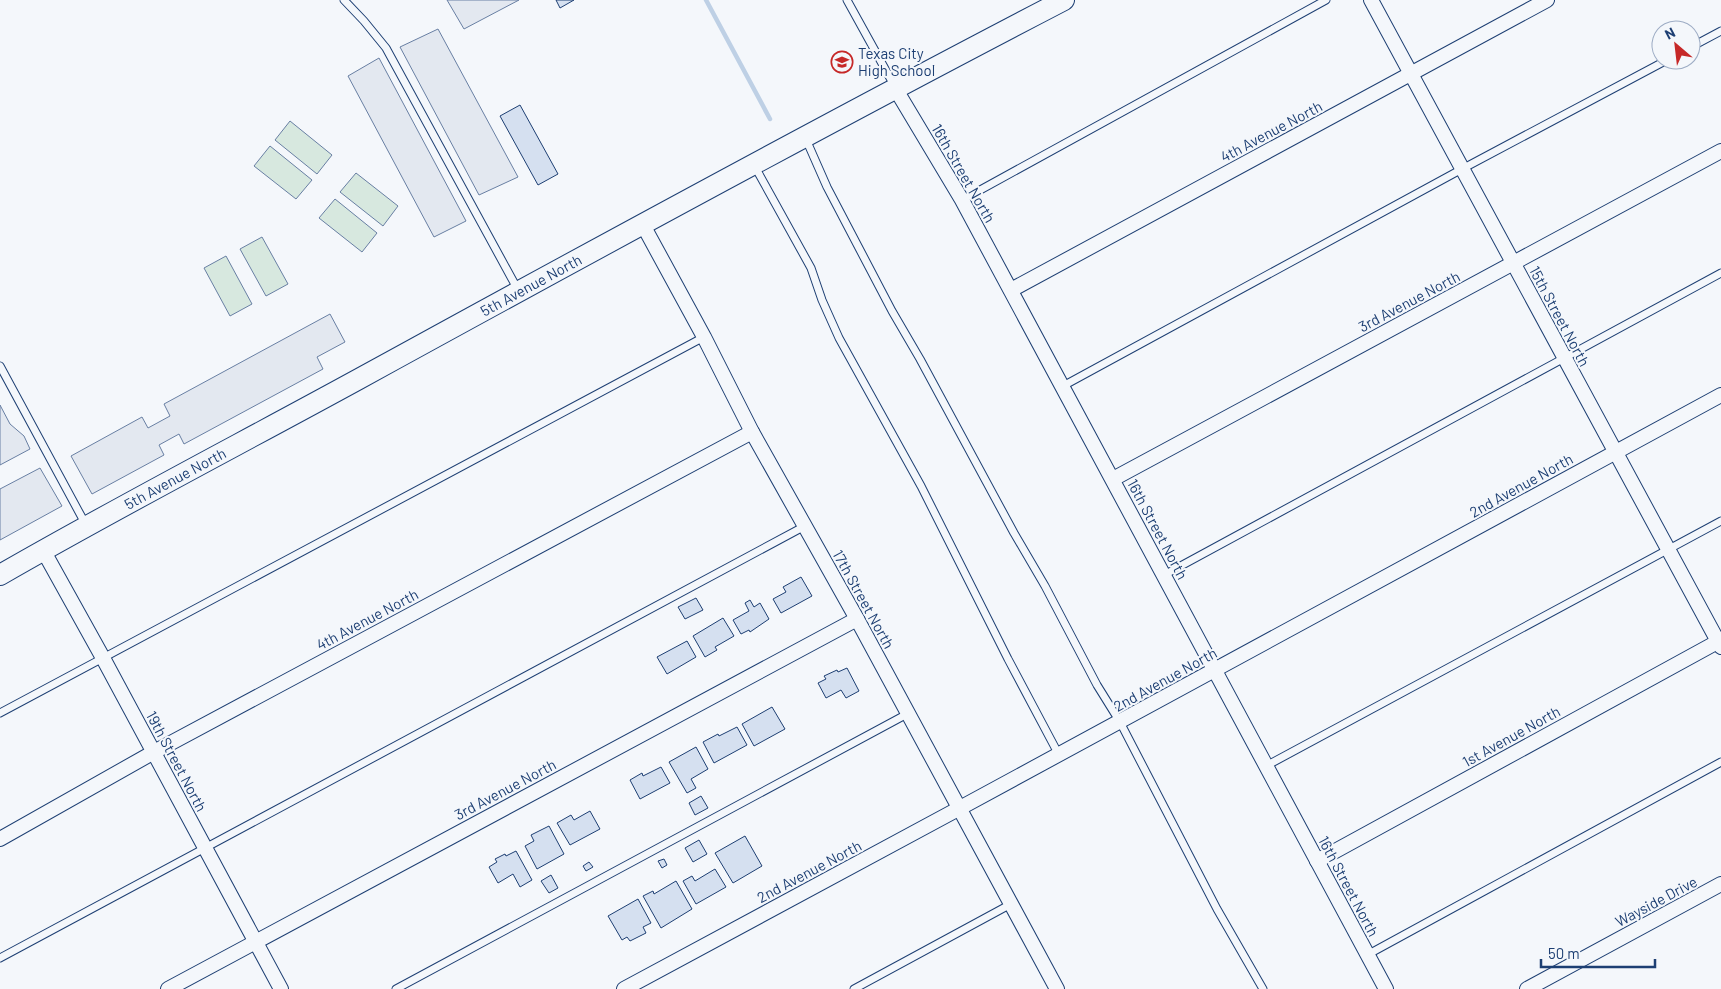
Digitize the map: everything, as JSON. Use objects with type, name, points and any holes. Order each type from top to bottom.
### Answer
[{"type":"street","name":"5th Avenue North","points":[[0,575],[519,290],[895,88],[1064,0]]},
{"type":"street","name":"15th Street North","points":[[1371,0],[1720,643]]},
{"type":"street","name":"4th Avenue North","points":[[1011,290],[1547,0]]},
{"type":"street","name":"16th Street North","points":[[895,88],[962,200],[1386,989]]},
{"type":"street","name":"3rd Avenue North","points":[[1113,479],[1721,151]]},
{"type":"street","name":"17th Street North","points":[[642,225],[704,337],[752,432],[857,619],[1057,989]]},
{"type":"street","name":"2nd Avenue North","points":[[624,989],[1721,395]]},
{"type":"street","name":"4th Avenue North","points":[[0,838],[154,752],[752,432]]},
{"type":"street","name":"19th Street North","points":[[43,550],[281,989]]},
{"type":"street","name":"3rd Avenue North","points":[[168,989],[857,619]]},
{"type":"street","name":"1st Avenue North","points":[[1317,861],[1720,643]]},
{"type":"street","name":"Wayside Drive","points":[[1527,989],[1721,884]]},
{"type":"lane","points":[[344,0],[386,48],[519,290]]},
{"type":"lane","points":[[847,0],[895,88]]},
{"type":"lane","points":[[962,200],[1326,0]]},
{"type":"lane","points":[[1701,42],[1721,31]]},
{"type":"lane","points":[[1063,386],[1651,68]]},
{"type":"lane","points":[[805,137],[832,195],[892,311],[1045,586],[1097,685],[1120,722],[1217,909],[1263,989]]},
{"type":"lane","points":[[754,164],[811,268],[822,300],[839,338],[920,486],[1059,755]]},
{"type":"lane","points":[[1164,575],[1721,273]]},
{"type":"lane","points":[[0,714],[704,337]]},
{"type":"lane","points":[[0,366],[87,526]]},
{"type":"lane","points":[[1266,766],[1721,520]]},
{"type":"lane","points":[[0,958],[805,526]]},
{"type":"lane","points":[[396,989],[909,714]]},
{"type":"lane","points":[[1367,955],[1721,762]]},
{"type":"lane","points":[[854,989],[1011,904]]},
{"type":"shaded area","points":[[447,0],[519,0],[464,29]]},
{"type":"shaded area","points":[[438,29],[518,177],[479,195],[400,47]]},
{"type":"shaded area","points":[[379,58],[466,221],[434,237],[348,76]]},
{"type":"shaded area","points":[[290,121],[332,155],[317,174],[275,140]]},
{"type":"shaded area","points":[[270,146],[312,180],[296,199],[254,166]]},
{"type":"shaded area","points":[[356,173],[398,206],[383,226],[340,192]]},
{"type":"shaded area","points":[[335,199],[377,233],[362,252],[319,218]]},
{"type":"shaded area","points":[[262,237],[288,284],[266,296],[240,249]]},
{"type":"shaded area","points":[[226,256],[252,304],[230,316],[204,268]]},
{"type":"shaded area","points":[[330,314],[345,342],[317,357],[323,369],[184,444],[179,434],[159,445],[164,455],[92,494],[71,456],[142,417],[148,428],[170,416],[164,404]]},
{"type":"shaded area","points":[[0,405],[10,424],[24,436],[30,449],[0,465]]},
{"type":"shaded area","points":[[40,468],[62,506],[0,540],[0,489]]},
{"type":"building","points":[[556,0],[574,0],[560,8]]},
{"type":"building","points":[[520,105],[558,174],[538,185],[500,116]]},
{"type":"building","points":[[801,577],[812,596],[781,613],[773,599],[786,592],[783,587]]},
{"type":"building","points":[[696,598],[703,610],[685,619],[678,607]]},
{"type":"building","points":[[750,600],[754,607],[760,603],[769,619],[750,632],[749,630],[741,634],[733,620],[749,611],[745,603]]},
{"type":"building","points":[[723,618],[734,636],[715,647],[717,650],[705,657],[693,636]]},
{"type":"building","points":[[687,641],[696,657],[667,674],[657,657]]},
{"type":"building","points":[[847,668],[859,691],[846,698],[841,690],[826,698],[818,683],[826,679],[824,676]]},
{"type":"building","points":[[772,707],[785,729],[754,746],[742,724]]},
{"type":"building","points":[[737,727],[747,745],[714,763],[703,742]]},
{"type":"building","points":[[696,747],[708,769],[691,779],[696,788],[687,793],[669,762]]},
{"type":"building","points":[[661,767],[670,783],[640,799],[630,780],[642,773],[643,776]]},
{"type":"building","points":[[701,796],[708,808],[695,815],[689,803]]},
{"type":"building","points":[[590,811],[600,829],[570,845],[557,823],[571,815],[574,820]]},
{"type":"building","points":[[549,826],[564,854],[537,869],[525,846],[534,841],[531,835]]},
{"type":"building","points":[[745,836],[762,866],[733,883],[715,853]]},
{"type":"building","points":[[699,840],[707,854],[693,862],[685,848]]},
{"type":"building","points":[[516,851],[532,880],[520,887],[513,874],[498,883],[489,867],[497,862],[495,859]]},
{"type":"building","points":[[664,859],[667,865],[662,868],[658,861]]},
{"type":"building","points":[[589,862],[593,867],[586,871],[583,866]]},
{"type":"building","points":[[715,869],[726,887],[696,904],[683,881],[692,876],[695,881]]},
{"type":"building","points":[[551,875],[558,888],[549,893],[541,881]]},
{"type":"building","points":[[676,881],[692,909],[661,928],[643,896],[653,891],[654,894]]},
{"type":"building","points":[[638,899],[651,923],[643,927],[646,933],[630,941],[627,937],[622,940],[608,916]]},
{"type":"waterway","points":[[706,0],[770,119]]},
{"type":"place","name":"Texas City High School","points":[[842,62]]}]
